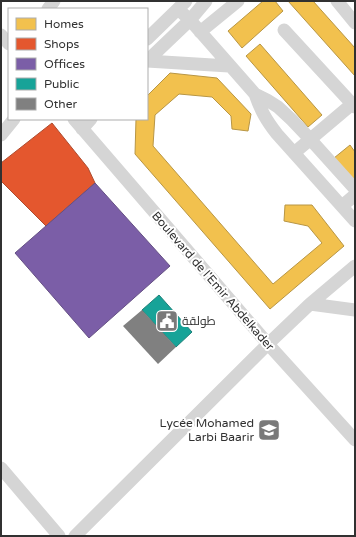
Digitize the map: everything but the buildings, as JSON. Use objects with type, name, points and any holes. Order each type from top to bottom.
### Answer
[{"type":"street","points":[[148,60],[190,20],[206,1]]},
{"type":"street","points":[[200,32],[238,1]]},
{"type":"street","points":[[337,1],[355,23]]},
{"type":"street","points":[[148,38],[182,5],[190,20],[255,94],[278,107],[355,188]]},
{"type":"street","points":[[284,30],[353,106],[294,153]]},
{"type":"street","points":[[1,35],[8,43]]},
{"type":"street","points":[[148,61],[230,66]]},
{"type":"street","points":[[255,94],[265,119],[355,221]]},
{"type":"street","points":[[1,135],[13,120]]},
{"type":"street","points":[[78,124],[88,120]]},
{"type":"street","name":"Boulevard de l'Emir Abdelkader","points":[[78,124],[268,344],[355,440]]},
{"type":"street","points":[[342,206],[355,195]]},
{"type":"street","points":[[75,536],[268,344],[310,304],[355,266]]},
{"type":"street","points":[[310,304],[355,310]]},
{"type":"street","points":[[1,468],[59,536]]},
{"type":"place","name":"طولقة","points":[[167,321]]},
{"type":"place","name":"Lycée Mohamed Larbi Baarir","points":[[269,430]]}]
